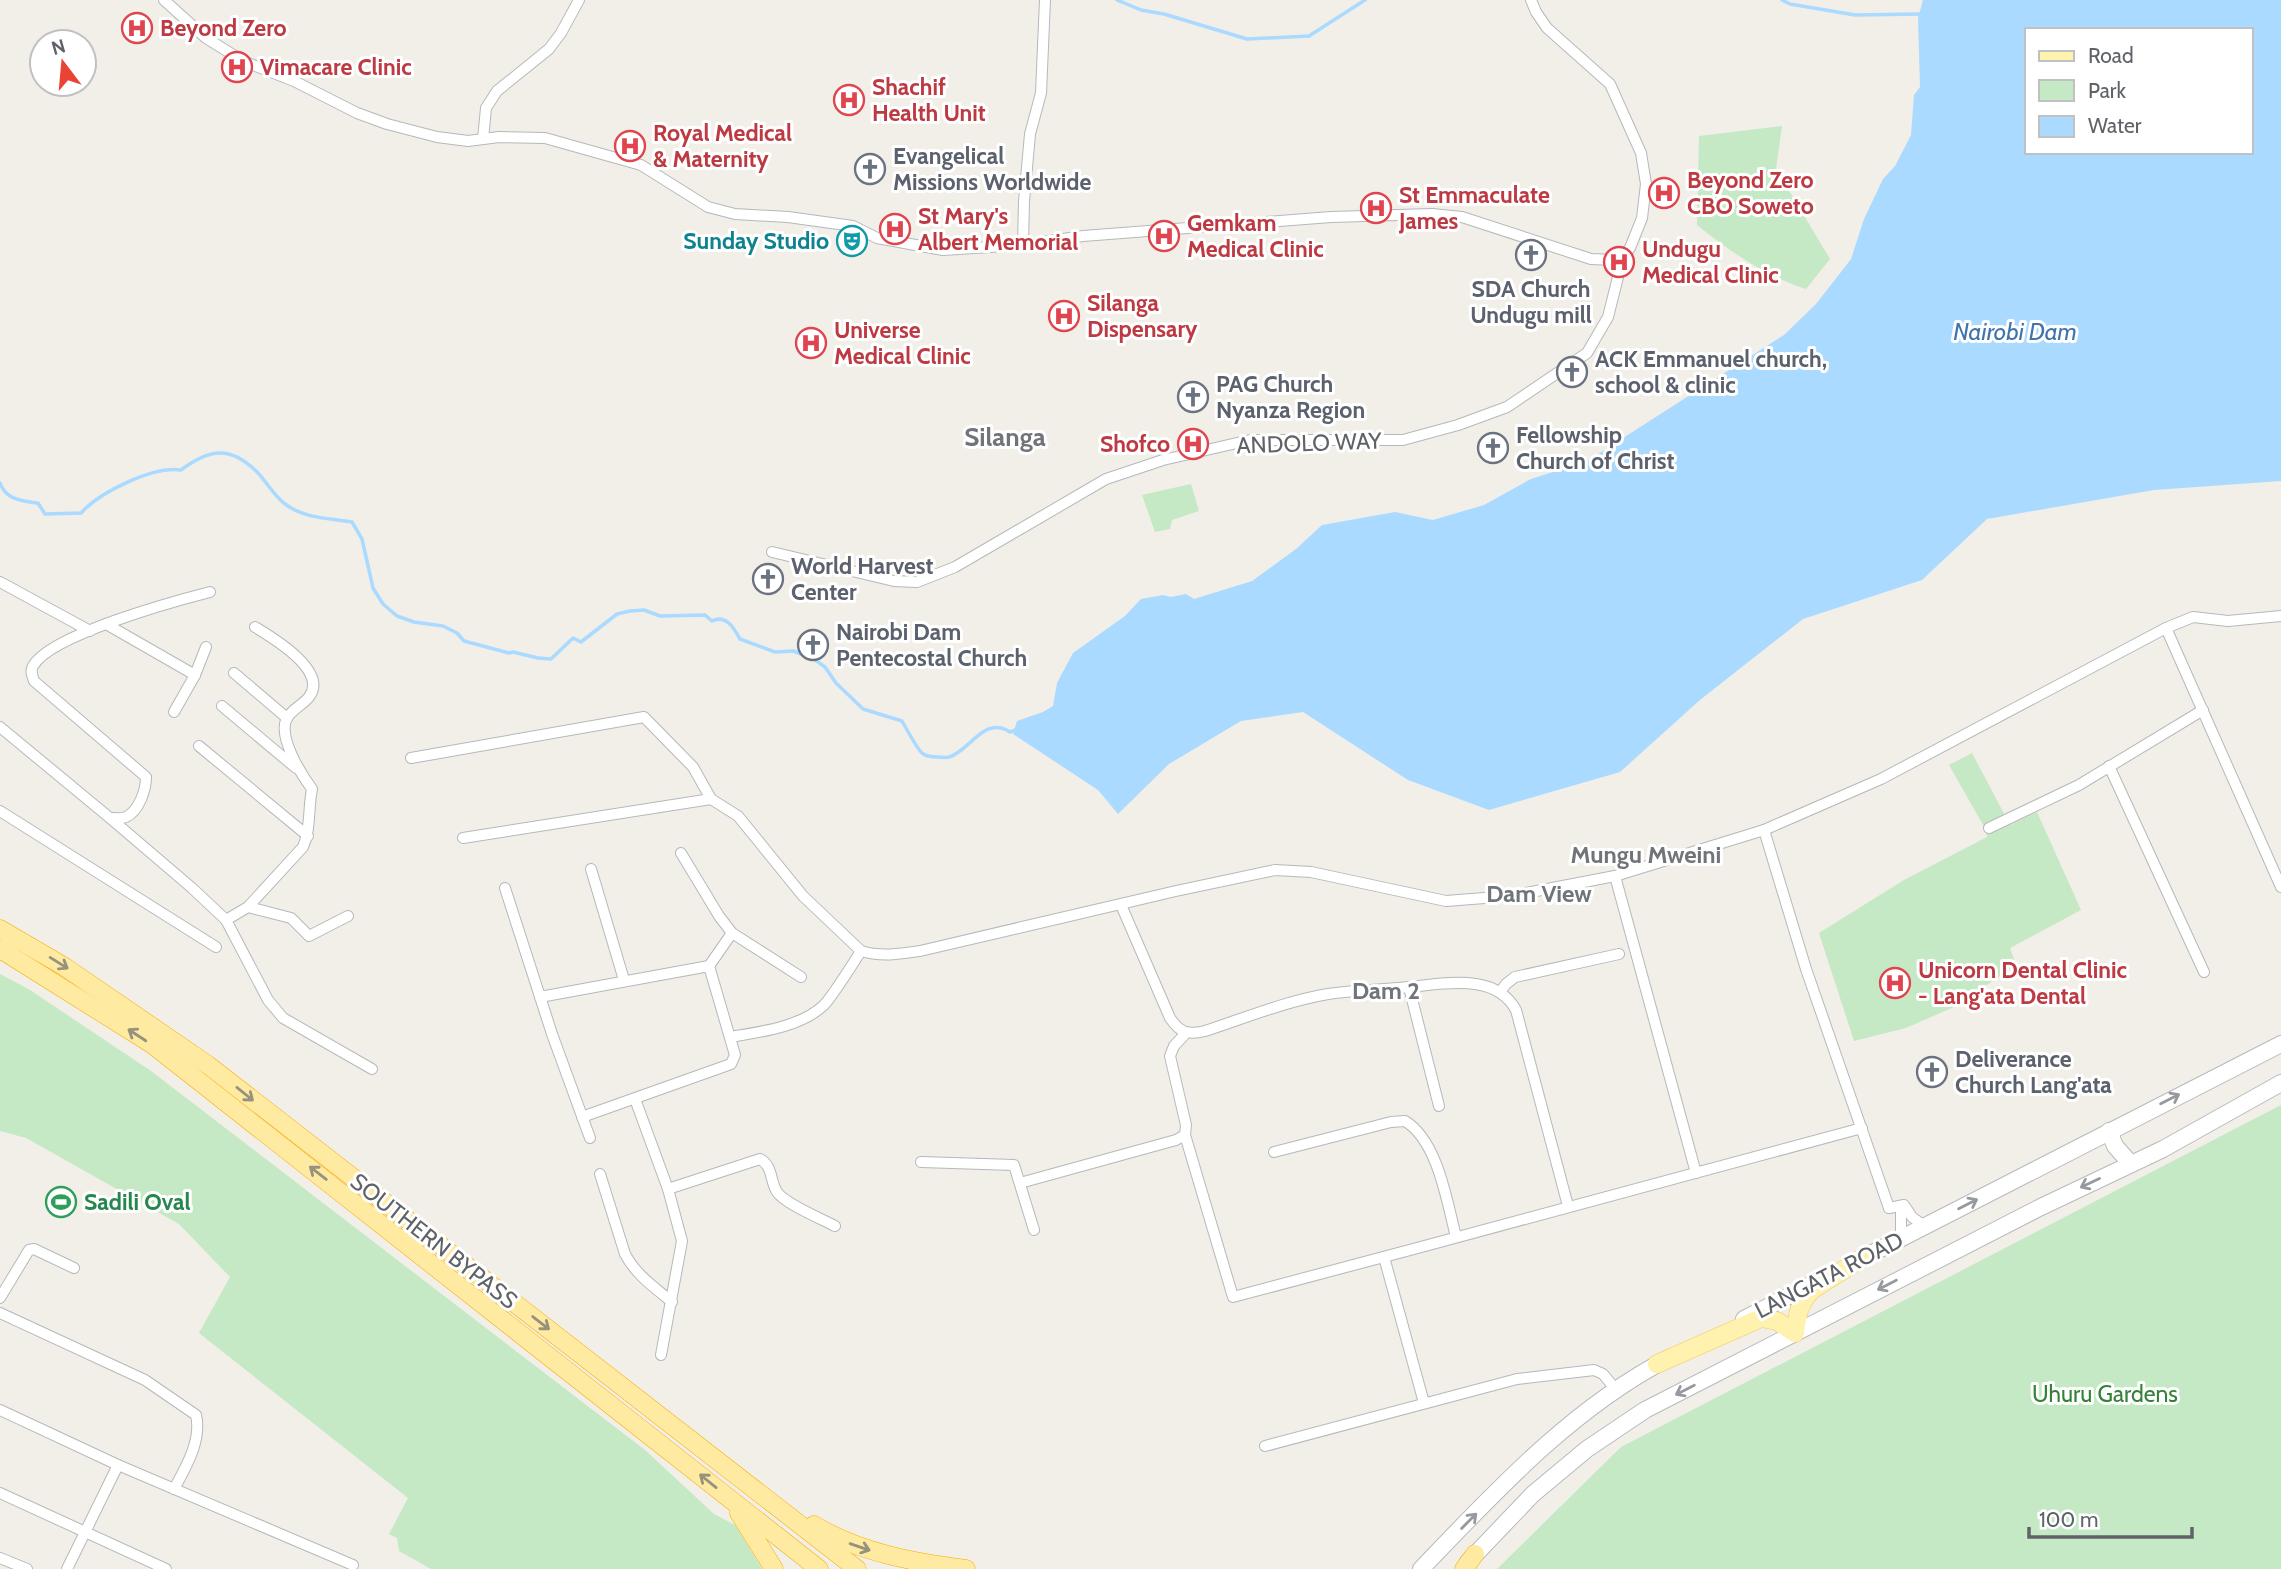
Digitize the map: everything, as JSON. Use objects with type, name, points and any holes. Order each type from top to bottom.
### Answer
[{"type":"highway","name":"SOUTHERN BYPASS","points":[[0,929],[65,967],[208,1065],[857,1569]]},
{"type":"highway","name":"SOUTHERN BYPASS","points":[[0,948],[153,1045],[819,1569]]},
{"type":"highway","points":[[737,1477],[851,1545],[966,1569]]},
{"type":"highway","points":[[729,1499],[762,1546],[774,1569]]},
{"type":"main road","name":"LANGATA ROAD","points":[[1421,1569],[1549,1442],[1657,1364],[2281,1044]]},
{"type":"main road","name":"LANGATA ROAD","points":[[1467,1564],[1533,1494],[1587,1449],[1645,1410],[2041,1207],[2163,1149],[2281,1083]]},
{"type":"main road","points":[[2109,1131],[2115,1146],[2131,1164]]},
{"type":"main road","points":[[1657,1364],[1761,1318],[1777,1321],[1795,1333],[1800,1305],[1805,1297],[1864,1257]]},
{"type":"street","points":[[164,0],[206,38],[243,61],[294,81],[357,113],[387,124],[437,137],[468,141],[544,138],[641,165],[708,207],[735,214],[788,217],[853,226],[877,238],[897,243],[943,250],[1023,245],[1083,236],[1410,213],[1462,217],[1591,258],[1607,261],[1623,257]]},
{"type":"street","points":[[483,139],[486,108],[497,91],[549,49],[579,0]]},
{"type":"street","points":[[1023,245],[1030,134],[1041,93],[1045,0]]},
{"type":"street","name":"ANDOLO WAY","points":[[772,552],[894,581],[917,582],[955,567],[1106,479],[1163,460],[1250,440],[1403,440],[1458,425],[1507,407],[1587,352],[1608,317],[1623,257],[1636,236],[1643,211],[1646,184],[1641,153],[1609,83],[1547,28],[1531,0]]},
{"type":"street","points":[[0,582],[90,631]]},
{"type":"street","points":[[110,818],[124,818],[132,813],[146,789],[146,777],[34,681],[31,673],[33,666],[45,654],[106,624],[141,610],[210,592]]},
{"type":"street","points":[[411,758],[644,717],[692,766],[711,799],[738,816],[803,896],[861,951],[884,956],[920,951],[1275,870],[1311,872],[1446,901],[1510,897],[1615,876],[1764,830],[1881,779],[2166,628],[2193,617],[2228,621],[2281,616]]},
{"type":"street","points":[[106,624],[195,675]]},
{"type":"street","points":[[226,920],[248,907],[303,847],[307,836],[312,789],[298,769],[286,738],[285,722],[291,711],[310,696],[313,685],[310,671],[286,648],[255,627]]},
{"type":"street","points":[[2166,628],[2281,887]]},
{"type":"street","points":[[174,712],[195,675],[206,647]]},
{"type":"street","points":[[234,673],[287,718]]},
{"type":"street","points":[[222,706],[298,769]]},
{"type":"street","points":[[1989,828],[2080,785],[2203,710]]},
{"type":"street","points":[[2,732],[110,818],[226,920],[268,1000],[283,1018],[372,1069]]},
{"type":"street","points":[[198,746],[307,836]]},
{"type":"street","points":[[2109,766],[2204,972]]},
{"type":"street","points":[[463,838],[711,799]]},
{"type":"street","points":[[0,811],[216,947]]},
{"type":"street","points":[[1764,830],[1806,969],[1889,1208]]},
{"type":"street","points":[[681,853],[719,916],[733,933],[801,977]]},
{"type":"street","points":[[592,869],[624,980]]},
{"type":"street","points":[[1615,876],[1696,1173]]},
{"type":"street","points":[[505,888],[590,1138]]},
{"type":"street","points":[[1121,905],[1170,1018],[1185,1033],[1205,1031],[1326,994],[1457,982],[1486,986],[1500,992],[1516,1010],[1568,1206]]},
{"type":"street","points":[[248,907],[291,918],[309,936],[348,916]]},
{"type":"street","points":[[540,997],[709,966],[733,933]]},
{"type":"street","points":[[730,1037],[760,1032],[812,1014],[825,1005],[861,951]]},
{"type":"street","points":[[1500,992],[1515,977],[1619,954]]},
{"type":"street","points":[[582,1116],[731,1065],[735,1055],[709,966]]},
{"type":"street","points":[[1409,987],[1439,1106]]},
{"type":"street","points":[[1185,1033],[1174,1046],[1170,1056],[1186,1125],[1185,1135],[1233,1297],[1862,1128]]},
{"type":"street","points":[[635,1099],[668,1189],[682,1241],[661,1355]]},
{"type":"street","points":[[1274,1152],[1391,1122],[1405,1121],[1422,1136],[1432,1155],[1456,1237]]},
{"type":"street","points":[[1020,1183],[1164,1144],[1185,1135]]},
{"type":"street","points":[[668,1189],[760,1159],[768,1165],[781,1197],[835,1226]]},
{"type":"street","points":[[921,1162],[1009,1163],[1016,1168],[1034,1230]]},
{"type":"street","points":[[600,1174],[625,1254],[631,1265],[672,1302]]},
{"type":"street","points":[[1889,1208],[1904,1205],[1912,1217],[1924,1226]]},
{"type":"street","points":[[1889,1208],[1900,1207],[1901,1238]]},
{"type":"street","points":[[0,1298],[29,1250],[34,1249],[74,1268]]},
{"type":"street","points":[[1384,1257],[1424,1403]]},
{"type":"street","points":[[0,1313],[145,1380],[196,1415],[199,1428],[186,1466],[174,1489]]},
{"type":"street","points":[[1265,1446],[1517,1379],[1586,1371],[1603,1374],[1617,1391]]},
{"type":"street","points":[[0,1409],[118,1465],[353,1565]]},
{"type":"street","points":[[67,1569],[118,1465]]},
{"type":"street","points":[[0,1493],[166,1569]]},
{"type":"street","points":[[0,1558],[27,1569]]},
{"type":"green space","points":[[1782,126],[1776,169],[1830,259],[1806,289],[1749,262],[1697,225],[1699,136]]},
{"type":"green space","points":[[1191,484],[1199,511],[1172,520],[1170,529],[1155,532],[1142,495]]},
{"type":"green space","points":[[1972,753],[2010,825],[2037,812],[2081,910],[2010,948],[2016,965],[1956,1006],[1906,1028],[1854,1041],[1819,933],[1904,880],[1987,837],[1986,830],[1949,765]]},
{"type":"green space","points":[[0,974],[30,990],[151,1071],[645,1450],[714,1514],[735,1525],[762,1569],[431,1569],[399,1551],[397,1538],[389,1534],[408,1498],[199,1333],[230,1277],[179,1224],[26,1138],[0,1131]]},
{"type":"green space","name":"Uhuru Gardens","points":[[2281,1105],[2281,1569],[1497,1569],[1621,1447]]},
{"type":"water","name":"Nairobi Dam","points":[[1923,0],[2281,0],[2281,481],[2154,490],[1987,519],[1922,580],[1803,619],[1700,700],[1620,772],[1489,810],[1408,780],[1303,712],[1241,721],[1169,764],[1118,814],[1098,790],[1013,734],[1017,721],[1053,706],[1057,683],[1073,653],[1125,616],[1141,599],[1186,594],[1194,599],[1252,581],[1296,549],[1322,525],[1395,512],[1433,520],[1484,505],[1531,479],[1587,461],[1784,335],[1816,304],[1851,259],[1864,219],[1883,179],[1895,166],[1911,135],[1914,95],[1920,87],[1918,18]]},
{"type":"waterway","points":[[1117,0],[1141,10],[1164,14],[1247,39],[1309,36],[1365,0]]},
{"type":"waterway","points":[[1782,0],[1790,4],[1855,15],[1921,14]]},
{"type":"waterway","points":[[0,483],[10,496],[38,503],[45,514],[81,513],[114,489],[142,476],[181,470],[210,454],[228,454],[247,463],[274,493],[293,509],[317,517],[352,522],[362,539],[373,588],[383,604],[397,616],[414,622],[443,626],[457,633],[464,641],[509,653],[551,659],[573,638],[581,642],[617,614],[644,610],[660,616],[705,615],[712,621],[725,621],[740,639],[775,652],[793,651],[814,659],[825,667],[836,683],[863,709],[902,721],[925,755],[949,757],[992,728],[1010,732],[1018,729]]},
{"type":"place","name":"Beyond Zero","points":[[137,28]]},
{"type":"place","name":"Vimacare Clinic","points":[[237,67]]},
{"type":"place","name":"Shachif Health Unit","points":[[849,100]]},
{"type":"place","name":"Royal Medical & Maternity","points":[[630,146]]},
{"type":"place","name":"Evangelical Missions Worldwide","points":[[870,169]]},
{"type":"place","name":"Beyond Zero CBO Soweto","points":[[1664,193]]},
{"type":"place","name":"St Emmaculate James","points":[[1376,208]]},
{"type":"place","name":"St Mary's Albert Memorial","points":[[895,229]]},
{"type":"place","name":"Gemkam Medical Clinic","points":[[1164,236]]},
{"type":"place","name":"Sunday Studio","points":[[852,241]]},
{"type":"place","name":"SDA Church Undugu mill","points":[[1531,255]]},
{"type":"place","name":"Undugu Medical Clinic","points":[[1619,262]]},
{"type":"place","name":"Silanga Dispensary","points":[[1064,316]]},
{"type":"place","name":"Universe Medical Clinic","points":[[811,343]]},
{"type":"place","name":"ACK Emmanuel church, school & clinic","points":[[1572,372]]},
{"type":"place","name":"PAG Church Nyanza Region","points":[[1193,397]]},
{"type":"place","name":"Shofco","points":[[1193,444]]},
{"type":"place","name":"Fellowship Church of Christ","points":[[1493,448]]},
{"type":"place","name":"World Harvest Center","points":[[768,579]]},
{"type":"place","name":"Nairobi Dam Pentecostal Church","points":[[813,645]]},
{"type":"place","name":"Unicorn Dental Clinic - Lang'ata Dental","points":[[1895,983]]},
{"type":"place","name":"Deliverance Church Lang'ata","points":[[1932,1072]]},
{"type":"place","name":"Sadili Oval","points":[[61,1202]]},
{"type":"district","name":"Silanga","points":[[1005,437]]},
{"type":"district","name":"Mungu Mweini","points":[[1646,854]]},
{"type":"district","name":"Dam View","points":[[1539,893]]},
{"type":"district","name":"Dam 2","points":[[1386,990]]}]
